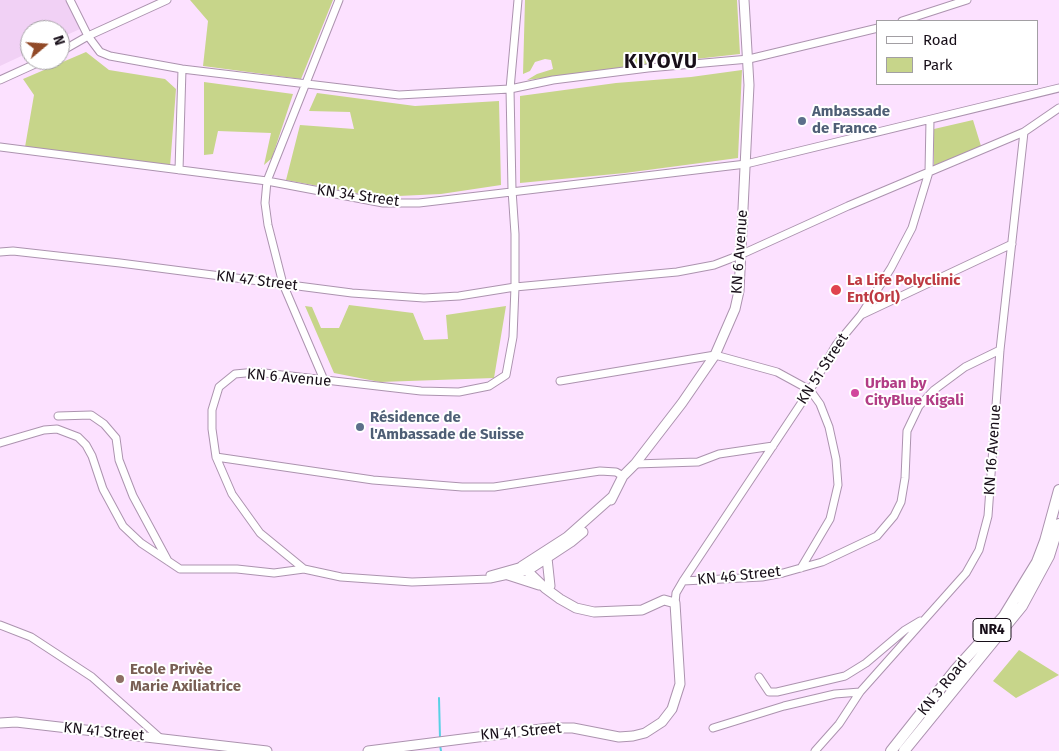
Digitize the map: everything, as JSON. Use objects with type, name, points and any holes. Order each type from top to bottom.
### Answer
[{"type":"highway","name":"KN 3 Road","points":[[891,751],[956,669],[1004,616],[1037,562],[1045,541],[1059,490]]},
{"type":"highway","name":"KN 3 Road","points":[[904,751],[1022,606],[1048,556],[1059,524]]},
{"type":"main road","name":"KN 6 Avenue","points":[[527,566],[547,558],[571,542],[607,512],[612,497],[623,476],[635,464],[682,404],[715,355],[735,309],[739,291],[746,164],[749,59],[744,0]]},
{"type":"main road","name":"KN 6 Avenue","points":[[527,566],[577,530],[612,497]]},
{"type":"main road","points":[[547,558],[547,587]]},
{"type":"main road","points":[[527,566],[547,587]]},
{"type":"main road","points":[[508,575],[547,587],[583,609],[602,613],[642,610],[664,600],[675,603]]},
{"type":"main road","name":"KN 41 Street","points":[[368,751],[549,728],[573,728],[619,737],[645,733],[662,722],[677,698],[680,684],[675,603]]},
{"type":"main road","name":"KN 41 Street","points":[[0,723],[16,722],[110,734],[160,737],[267,751]]},
{"type":"street","points":[[70,0],[88,36],[100,52],[110,56],[182,69],[399,95],[510,88],[553,80],[648,68],[749,59],[876,28]]},
{"type":"street","points":[[70,46],[88,36],[167,0]]},
{"type":"street","points":[[324,380],[283,284],[268,225],[265,203],[267,181],[339,0]]},
{"type":"street","name":"KN 6 Avenue","points":[[518,0],[510,88],[512,190],[516,234],[515,287],[513,337],[506,375],[497,382],[459,392],[421,391],[256,372],[235,374],[219,386],[212,410],[216,457],[232,494],[260,533],[304,569],[341,577],[402,582],[478,580],[508,575],[527,566]]},
{"type":"street","points":[[905,20],[967,0]]},
{"type":"street","points":[[179,170],[182,69]]},
{"type":"street","points":[[0,80],[22,70]]},
{"type":"street","name":"KN 34 Street","points":[[0,147],[267,181],[383,203],[419,203],[473,198],[512,190],[746,164],[1059,88]]},
{"type":"street","points":[[1024,132],[1059,108]]},
{"type":"street","name":"KN 51 Street","points":[[675,603],[676,593],[683,581],[810,390],[836,345],[861,315],[891,268],[912,228],[929,172],[930,120]]},
{"type":"street","name":"KN 47 Street","points":[[0,252],[13,251],[82,258],[352,293],[424,298],[481,294],[515,287],[677,272],[714,265],[740,255],[848,206],[1024,132]]},
{"type":"street","name":"KN 16 Avenue","points":[[816,751],[839,724],[860,692],[970,568],[984,534],[992,473],[1000,350],[1024,132]]},
{"type":"street","points":[[861,315],[1012,244]]},
{"type":"street","name":"KN 46 Street","points":[[683,581],[762,577],[801,568],[855,548],[883,530],[894,516],[901,502],[905,478],[907,431],[914,412],[926,397],[951,378],[980,358],[1000,350]]},
{"type":"street","points":[[560,381],[715,355],[777,372],[810,390],[820,404],[829,427],[836,459],[838,485],[830,519],[801,568]]},
{"type":"street","points":[[58,416],[90,416],[104,424],[116,438],[119,460],[130,489],[171,566]]},
{"type":"street","points":[[0,443],[44,430],[57,429],[78,437],[86,445],[92,456],[103,489],[123,526],[171,566],[193,570],[237,568],[274,573],[304,569]]},
{"type":"street","points":[[635,464],[698,462],[719,454],[773,446]]},
{"type":"street","points":[[216,457],[373,480],[462,487],[494,487],[600,471],[616,472],[623,476]]},
{"type":"street","name":"KN 6 Avenue","points":[[478,580],[527,566]]},
{"type":"street","points":[[758,677],[769,692],[777,692],[845,676],[866,663],[905,630],[924,618]]},
{"type":"street","points":[[0,625],[31,637],[84,672],[160,737]]},
{"type":"street","points":[[713,728],[784,706],[836,694],[860,692]]},
{"type":"shaded area","points":[[0,0],[66,0],[80,29],[70,34],[70,20],[20,20],[20,57],[0,66]]},
{"type":"green space","points":[[190,0],[333,0],[301,79],[203,66],[208,21]]},
{"type":"green space","points":[[525,0],[737,0],[740,54],[669,62],[667,52],[655,55],[653,64],[527,80],[537,74],[553,69],[551,60],[545,59],[535,62],[530,71],[523,74]]},
{"type":"green space","points":[[86,52],[109,70],[165,79],[176,89],[170,167],[25,147],[34,95],[23,79],[44,70],[70,70],[70,59]]},
{"type":"green space","points":[[742,70],[738,158],[625,173],[520,183],[520,96],[616,83],[691,77]]},
{"type":"green space","points":[[204,82],[293,94],[272,158],[264,165],[271,133],[218,131],[213,154],[204,155]]},
{"type":"green space","points":[[317,93],[415,106],[499,101],[501,185],[441,194],[377,197],[286,180],[300,125],[354,129],[350,112],[309,111]]},
{"type":"green space","points":[[973,120],[981,146],[934,167],[934,129]]},
{"type":"green space","points":[[349,305],[413,313],[424,340],[448,339],[446,315],[506,306],[494,378],[380,382],[334,373],[305,306],[312,307],[321,328],[339,328]]},
{"type":"green space","points":[[1019,650],[1059,675],[1016,698],[993,681]]},
{"type":"waterway","points":[[439,698],[440,738]]},
{"type":"waterway","points":[[440,745],[441,751]]},
{"type":"place","name":"Ambassade de France","points":[[802,121]]},
{"type":"place","name":"La Life Polyclinic Ent(Orl)","points":[[836,290]]},
{"type":"place","name":"Urban by CityBlue Kigali","points":[[855,393]]},
{"type":"place","name":"Résidence de l'Ambassade de Suisse","points":[[360,427]]},
{"type":"place","name":"Ecole Privèe Marie Axiliatrice","points":[[120,679]]},
{"type":"district","name":"KIYOVU","points":[[661,62]]}]
